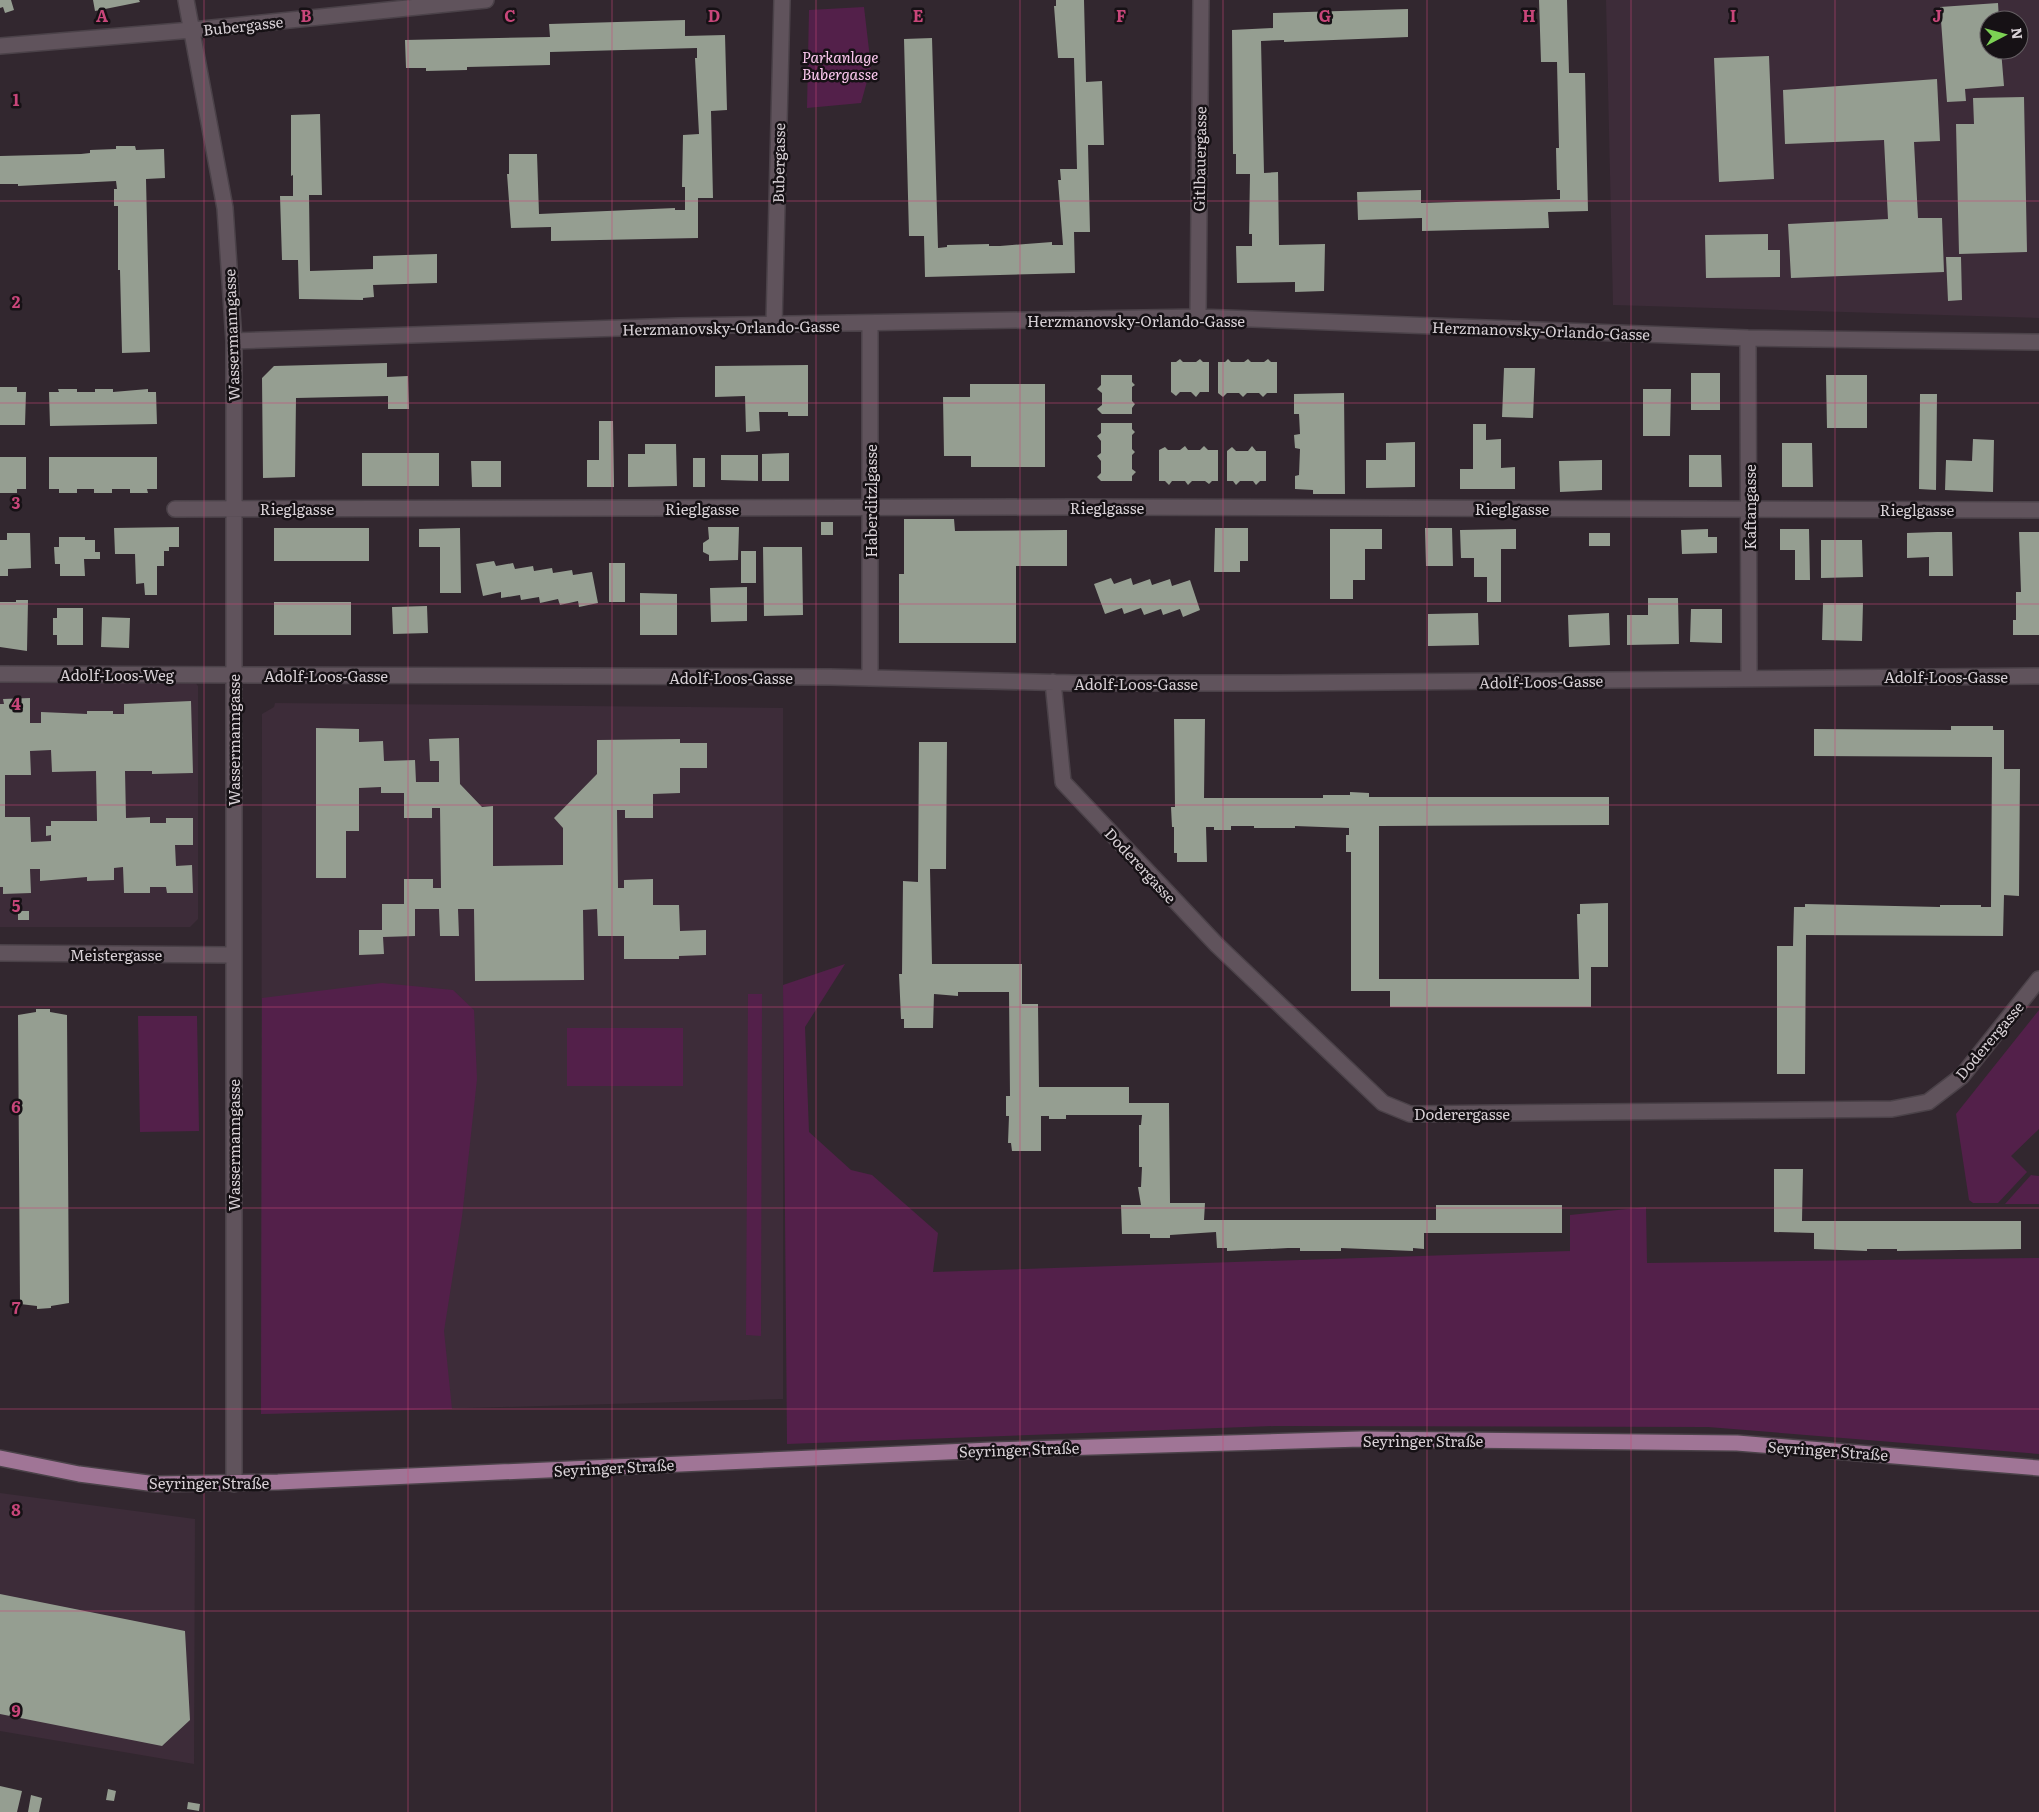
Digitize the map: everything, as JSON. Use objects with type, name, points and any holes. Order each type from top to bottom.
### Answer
[{"type":"main road","name":"Seyringer Straße","points":[[0,1458],[80,1474],[156,1484],[234,1484],[991,1450],[1361,1439],[1737,1443],[2039,1468]]},
{"type":"street","name":"Wassermanngasse","points":[[186,0],[225,208],[234,341],[232,508],[234,674],[234,1484]]},
{"type":"street","name":"Bubergasse","points":[[0,46],[192,30],[486,0]]},
{"type":"street","name":"Bubergasse","points":[[774,325],[782,0]]},
{"type":"street","name":"Gitlbauergasse","points":[[1198,317],[1201,0]]},
{"type":"street","name":"Herzmanovsky-Orlando-Gasse","points":[[234,341],[774,325],[1198,317],[1748,338],[2039,342]]},
{"type":"street","name":"Haberditzlgasse","points":[[870,324],[870,678]]},
{"type":"street","name":"Kaftangasse","points":[[1748,338],[1750,677]]},
{"type":"street","name":"Rieglgasse","points":[[175,509],[1749,508],[2039,510]]},
{"type":"street","name":"Adolf-Loos-Weg","points":[[0,674],[234,674]]},
{"type":"street","name":"Adolf-Loos-Gasse","points":[[234,674],[870,678],[1053,682],[1475,683],[1750,677],[2039,676]]},
{"type":"street","name":"Doderergasse","points":[[1053,682],[1063,782],[1217,945],[1383,1102],[1410,1114],[1892,1108],[1928,1102],[1962,1076],[2039,979]]},
{"type":"street","name":"Meistergasse","points":[[0,953],[233,955]]},
{"type":"shaded area","points":[[1606,0],[2039,0],[2039,318],[1613,305]]},
{"type":"shaded area","points":[[0,682],[195,682],[198,686],[198,919],[190,927],[0,927]]},
{"type":"shaded area","points":[[275,703],[783,708],[783,1399],[261,1414],[262,714],[274,707]]},
{"type":"shaded area","points":[[0,1493],[195,1519],[194,1764],[0,1731]]},
{"type":"green space","name":"Parkanlage Bubergasse","points":[[864,7],[871,67],[861,103],[807,108],[809,10]]},
{"type":"green space","points":[[845,964],[805,1027],[809,1132],[851,1170],[872,1175],[938,1233],[933,1272],[1570,1251],[1570,1215],[1646,1207],[1647,1263],[2039,1258],[2039,1454],[1708,1427],[1275,1426],[787,1444],[783,985]]},
{"type":"green space","points":[[382,983],[453,990],[474,1010],[477,1079],[462,1217],[444,1331],[452,1409],[261,1414],[262,998]]},
{"type":"green space","points":[[748,994],[762,994],[761,1336],[746,1335]]},
{"type":"green space","points":[[2039,1010],[2039,1129],[2011,1156],[2027,1172],[1998,1203],[1973,1203],[1969,1200],[1956,1114]]},
{"type":"green space","points":[[138,1016],[197,1016],[199,1131],[140,1132]]},
{"type":"green space","points":[[567,1028],[683,1028],[683,1086],[567,1086]]},
{"type":"green space","points":[[2031,1175],[2039,1176],[2039,1204],[2005,1204]]},
{"type":"building","points":[[0,0],[11,0],[14,10],[5,13],[3,7],[0,8]]},
{"type":"building","points":[[93,0],[139,0],[140,2],[95,11]]},
{"type":"building","points":[[1056,0],[1084,0],[1086,82],[1102,81],[1104,145],[1088,145],[1090,232],[1074,232],[1075,273],[925,277],[924,236],[909,236],[904,39],[932,38],[938,248],[947,247],[947,245],[989,244],[989,246],[1000,246],[1052,242],[1052,245],[1063,245],[1058,180],[1061,180],[1060,169],[1077,169],[1074,58],[1058,58],[1054,6],[1056,6]]},
{"type":"building","points":[[1539,0],[1567,0],[1569,73],[1585,73],[1588,211],[1548,212],[1549,228],[1422,231],[1422,218],[1358,220],[1357,192],[1421,190],[1421,203],[1560,199],[1560,190],[1557,190],[1556,148],[1559,148],[1557,62],[1541,62]]},
{"type":"building","points":[[1998,3],[1998,10],[1979,10],[1979,60],[2002,60],[2004,86],[1965,89],[1966,101],[1947,102],[1940,7]]},
{"type":"building","points":[[1408,9],[1408,37],[1284,42],[1284,40],[1261,41],[1264,173],[1278,172],[1279,245],[1325,244],[1324,291],[1295,292],[1295,282],[1237,283],[1236,246],[1252,246],[1252,234],[1249,234],[1250,174],[1236,174],[1236,154],[1233,154],[1232,30],[1273,28],[1273,13]]},
{"type":"building","points":[[685,20],[685,36],[725,35],[727,110],[711,111],[713,198],[698,198],[698,238],[551,241],[551,227],[511,228],[507,174],[509,174],[509,154],[537,154],[539,214],[675,208],[675,210],[685,210],[685,187],[682,187],[683,135],[699,134],[695,58],[697,58],[697,48],[550,52],[550,65],[467,67],[467,70],[426,71],[426,68],[406,68],[405,40],[550,37],[549,24]]},
{"type":"building","points":[[1769,56],[1774,179],[1719,182],[1714,58]]},
{"type":"building","points":[[1937,79],[1940,141],[1914,142],[1918,218],[1942,218],[1944,272],[1791,278],[1788,224],[1888,219],[1884,140],[1785,144],[1783,90]]},
{"type":"building","points":[[2024,97],[2027,252],[1959,254],[1956,124],[1974,124],[1973,98]]},
{"type":"building","points":[[320,114],[322,195],[309,195],[310,271],[373,269],[373,256],[437,254],[437,283],[373,285],[374,297],[363,298],[363,300],[299,299],[298,260],[282,260],[280,196],[293,196],[293,175],[291,176],[291,115]]},
{"type":"building","points":[[116,146],[135,146],[136,150],[164,149],[165,178],[146,179],[150,352],[122,353],[120,270],[118,270],[118,206],[114,206],[114,189],[117,189],[116,181],[18,186],[18,184],[0,184],[0,156],[81,154],[90,153],[90,150],[116,149]]},
{"type":"building","points":[[1768,234],[1768,250],[1780,250],[1780,277],[1706,278],[1705,235]]},
{"type":"building","points":[[1946,257],[1961,257],[1962,300],[1948,301]]},
{"type":"building","points":[[1180,359],[1183,362],[1196,362],[1200,359],[1203,362],[1209,362],[1209,392],[1200,392],[1196,397],[1191,392],[1180,392],[1176,396],[1171,392],[1171,362],[1176,362]]},
{"type":"building","points":[[1228,359],[1231,362],[1244,362],[1248,359],[1251,362],[1264,362],[1268,359],[1271,362],[1277,362],[1277,393],[1267,393],[1263,397],[1259,393],[1247,393],[1243,397],[1239,393],[1227,393],[1223,397],[1218,393],[1218,362],[1225,362]]},
{"type":"building","points":[[387,363],[387,377],[408,376],[409,409],[388,409],[388,396],[296,398],[295,477],[263,478],[262,378],[274,366]]},
{"type":"building","points":[[808,365],[808,416],[788,416],[788,412],[759,412],[760,431],[746,432],[745,396],[715,397],[715,366]]},
{"type":"building","points":[[1504,368],[1535,368],[1533,418],[1502,417]]},
{"type":"building","points":[[1691,373],[1720,373],[1720,410],[1691,410]]},
{"type":"building","points":[[1101,375],[1132,375],[1132,382],[1135,385],[1132,387],[1132,401],[1135,404],[1132,408],[1132,414],[1102,414],[1097,409],[1102,405],[1102,393],[1097,389],[1101,385]]},
{"type":"building","points":[[1826,375],[1867,375],[1867,428],[1827,428]]},
{"type":"building","points":[[970,384],[1045,384],[1045,467],[971,467],[971,456],[944,456],[943,397],[970,397]]},
{"type":"building","points":[[0,387],[17,387],[17,392],[26,392],[25,425],[0,425]]},
{"type":"building","points":[[58,389],[77,389],[77,392],[95,392],[95,389],[113,389],[113,392],[148,389],[148,392],[156,392],[157,424],[50,426],[49,392],[59,392]]},
{"type":"building","points":[[1643,389],[1671,389],[1670,436],[1643,436]]},
{"type":"building","points":[[1344,393],[1345,494],[1313,494],[1313,490],[1295,489],[1295,476],[1299,475],[1300,449],[1295,448],[1294,435],[1300,434],[1299,414],[1294,414],[1294,394]]},
{"type":"building","points":[[1920,394],[1937,394],[1936,490],[1919,489]]},
{"type":"building","points":[[599,421],[613,421],[614,487],[587,487],[587,460],[599,460]]},
{"type":"building","points":[[1101,423],[1132,423],[1132,429],[1135,432],[1132,435],[1132,449],[1135,452],[1132,455],[1132,469],[1136,472],[1132,476],[1132,481],[1101,481],[1097,477],[1101,473],[1101,461],[1097,456],[1101,453],[1101,441],[1097,436],[1101,433]]},
{"type":"building","points":[[1473,424],[1486,424],[1486,440],[1501,439],[1501,468],[1515,467],[1515,489],[1460,489],[1460,469],[1473,469]]},
{"type":"building","points":[[1973,439],[1994,440],[1993,492],[1945,490],[1946,460],[1972,461]]},
{"type":"building","points":[[1415,442],[1415,487],[1366,488],[1366,460],[1386,460],[1386,443]]},
{"type":"building","points":[[1782,443],[1812,443],[1813,487],[1782,487]]},
{"type":"building","points":[[645,444],[676,444],[677,486],[628,487],[628,454],[645,454]]},
{"type":"building","points":[[1185,446],[1188,450],[1200,450],[1204,446],[1208,450],[1218,450],[1218,481],[1212,481],[1209,484],[1205,481],[1192,481],[1188,485],[1185,481],[1172,481],[1169,485],[1165,481],[1159,481],[1159,450],[1165,447],[1168,450],[1180,450]]},
{"type":"building","points":[[1252,446],[1256,451],[1266,451],[1266,481],[1260,481],[1256,485],[1253,481],[1240,481],[1236,485],[1233,481],[1227,481],[1227,451],[1232,447],[1236,451],[1248,451]]},
{"type":"building","points":[[362,453],[439,453],[439,486],[362,486]]},
{"type":"building","points":[[789,453],[789,481],[762,481],[762,454]]},
{"type":"building","points":[[721,455],[758,455],[758,481],[721,480]]},
{"type":"building","points":[[1689,455],[1721,455],[1722,487],[1689,487]]},
{"type":"building","points":[[0,457],[26,457],[26,489],[17,489],[17,493],[0,493]]},
{"type":"building","points":[[49,457],[157,457],[157,489],[147,489],[148,493],[130,493],[130,489],[112,489],[112,493],[94,493],[94,489],[77,489],[77,493],[59,493],[59,489],[49,489]]},
{"type":"building","points":[[693,458],[705,458],[705,487],[693,487]]},
{"type":"building","points":[[1602,460],[1602,490],[1560,492],[1559,461]]},
{"type":"building","points":[[471,461],[501,461],[501,487],[472,487]]},
{"type":"building","points":[[904,519],[954,519],[955,531],[1067,530],[1067,566],[1016,566],[1016,643],[899,643],[899,574],[904,574]]},
{"type":"building","points":[[821,522],[833,522],[833,535],[821,535]]},
{"type":"building","points":[[179,527],[179,547],[169,547],[169,551],[164,551],[164,566],[157,566],[157,595],[145,595],[144,583],[136,584],[135,554],[115,554],[114,528]]},
{"type":"building","points":[[708,527],[739,527],[738,560],[709,561],[709,555],[703,552],[703,543],[709,539]]},
{"type":"building","points":[[274,528],[369,528],[369,561],[274,561]]},
{"type":"building","points":[[460,528],[461,593],[440,593],[440,547],[419,547],[419,529]]},
{"type":"building","points":[[1215,528],[1248,528],[1248,561],[1240,561],[1240,572],[1214,572]]},
{"type":"building","points":[[1425,528],[1452,528],[1453,566],[1426,566]]},
{"type":"building","points":[[1330,529],[1382,529],[1382,549],[1365,549],[1365,580],[1353,580],[1353,599],[1330,599]]},
{"type":"building","points":[[1516,529],[1516,549],[1501,549],[1501,602],[1487,602],[1487,577],[1474,577],[1474,558],[1461,558],[1460,530]]},
{"type":"building","points":[[1708,529],[1708,537],[1717,537],[1717,553],[1682,554],[1681,530]]},
{"type":"building","points":[[1780,529],[1809,529],[1810,580],[1795,580],[1795,550],[1780,550]]},
{"type":"building","points":[[1952,532],[1953,576],[1929,576],[1929,557],[1907,558],[1907,533]]},
{"type":"building","points":[[2019,532],[2039,532],[2039,635],[2013,635],[2013,620],[2016,620],[2016,592],[2021,592]]},
{"type":"building","points":[[7,533],[30,533],[31,568],[8,569],[8,576],[0,576],[0,540],[7,540]]},
{"type":"building","points":[[1589,533],[1610,533],[1610,546],[1589,546]]},
{"type":"building","points":[[59,537],[85,537],[85,540],[95,540],[95,552],[100,552],[100,559],[84,559],[85,576],[60,576],[60,564],[55,564],[54,547],[59,547]]},
{"type":"building","points":[[1821,540],[1862,540],[1863,577],[1821,578]]},
{"type":"building","points":[[763,547],[802,547],[803,615],[764,616]]},
{"type":"building","points":[[741,551],[756,551],[756,583],[741,583]]},
{"type":"building","points":[[494,561],[496,566],[513,563],[515,569],[533,566],[534,571],[552,568],[553,573],[572,570],[573,575],[592,572],[598,603],[579,607],[578,601],[560,605],[558,599],[540,603],[539,597],[521,600],[520,595],[501,598],[501,592],[483,596],[476,564]]},
{"type":"building","points":[[609,563],[625,563],[625,602],[609,602]]},
{"type":"building","points":[[1111,578],[1114,584],[1131,578],[1133,585],[1150,579],[1152,585],[1170,579],[1172,586],[1190,580],[1200,610],[1183,617],[1180,609],[1163,615],[1161,609],[1144,615],[1141,608],[1124,614],[1122,608],[1105,614],[1094,584]]},
{"type":"building","points":[[747,587],[747,621],[711,622],[710,588]]},
{"type":"building","points":[[640,593],[677,594],[677,635],[640,635]]},
{"type":"building","points":[[1648,598],[1678,598],[1679,644],[1627,645],[1627,615],[1648,615]]},
{"type":"building","points":[[16,600],[28,600],[27,651],[0,647],[0,602],[16,602]]},
{"type":"building","points":[[274,602],[351,602],[351,635],[274,635]]},
{"type":"building","points":[[1823,603],[1863,603],[1862,641],[1822,640]]},
{"type":"building","points":[[427,606],[428,633],[393,634],[392,607]]},
{"type":"building","points":[[57,608],[83,608],[83,645],[57,645],[57,635],[53,635],[53,618],[57,618]]},
{"type":"building","points":[[1691,609],[1722,609],[1722,643],[1690,642]]},
{"type":"building","points":[[1478,613],[1479,645],[1428,646],[1428,614]]},
{"type":"building","points":[[1609,613],[1610,645],[1569,647],[1568,615]]},
{"type":"building","points":[[102,617],[130,618],[129,648],[101,647]]},
{"type":"building","points":[[30,698],[30,723],[41,723],[41,712],[87,714],[87,711],[113,711],[113,714],[124,714],[124,704],[191,701],[193,773],[152,774],[152,771],[125,771],[126,818],[150,817],[150,823],[166,823],[166,818],[193,818],[193,845],[175,845],[176,866],[192,865],[193,893],[167,893],[166,887],[150,887],[150,893],[124,893],[123,867],[114,868],[114,880],[87,881],[87,877],[40,881],[40,869],[30,869],[31,893],[3,894],[3,887],[0,887],[0,704],[4,704],[3,699]],"holes":[[[51,750],[52,772],[96,771],[97,821],[51,821],[51,826],[46,826],[46,836],[51,835],[51,841],[31,842],[30,817],[5,817],[5,775],[31,775],[30,751]]]},
{"type":"building","points":[[1174,719],[1205,719],[1204,798],[1323,798],[1323,795],[1350,795],[1350,792],[1369,793],[1369,797],[1609,797],[1609,825],[1379,826],[1379,979],[1579,979],[1577,914],[1580,914],[1580,904],[1608,903],[1608,967],[1591,967],[1591,1007],[1390,1007],[1390,991],[1351,991],[1351,852],[1346,852],[1346,835],[1349,835],[1349,828],[1295,826],[1295,828],[1254,828],[1254,826],[1231,826],[1231,830],[1214,830],[1214,827],[1206,827],[1207,862],[1177,862],[1177,853],[1174,853],[1174,827],[1172,827],[1171,807],[1175,807]]},
{"type":"building","points":[[1951,726],[1993,726],[1993,730],[2004,730],[2004,769],[2020,769],[2019,896],[2004,895],[2003,936],[1806,935],[1805,1074],[1777,1074],[1777,946],[1793,946],[1794,907],[1805,907],[1805,904],[1940,907],[1940,905],[1981,905],[1981,907],[1991,907],[1992,757],[1814,756],[1814,729],[1951,730]]},
{"type":"building","points":[[316,728],[359,729],[359,742],[383,741],[384,761],[415,760],[416,782],[439,782],[439,761],[430,761],[429,739],[459,738],[460,784],[482,807],[493,806],[493,866],[563,865],[563,828],[554,818],[597,774],[597,740],[680,739],[680,743],[707,743],[707,768],[680,768],[680,793],[653,794],[653,818],[625,818],[625,810],[617,810],[618,888],[624,888],[624,880],[653,879],[653,905],[679,905],[680,931],[706,930],[706,955],[679,956],[679,959],[624,959],[624,936],[598,936],[597,909],[583,910],[584,980],[475,981],[474,909],[458,909],[459,936],[440,936],[439,909],[415,909],[415,936],[383,937],[384,954],[359,955],[359,930],[382,930],[382,904],[404,904],[404,879],[433,879],[433,888],[441,888],[440,808],[432,808],[432,818],[404,818],[404,793],[381,793],[381,787],[359,788],[359,831],[346,831],[346,878],[316,878]]},
{"type":"building","points":[[919,742],[947,742],[946,869],[930,869],[932,964],[1022,964],[1022,1004],[1038,1004],[1039,1087],[1129,1087],[1129,1103],[1169,1103],[1170,1203],[1205,1203],[1204,1220],[1436,1220],[1436,1205],[1562,1205],[1562,1233],[1424,1233],[1424,1249],[1413,1248],[1413,1251],[1341,1248],[1341,1251],[1300,1251],[1300,1248],[1288,1248],[1227,1251],[1227,1248],[1217,1248],[1216,1232],[1170,1235],[1170,1238],[1150,1238],[1150,1234],[1122,1234],[1121,1205],[1141,1205],[1138,1187],[1141,1187],[1142,1167],[1139,1167],[1139,1125],[1141,1125],[1142,1115],[1066,1115],[1066,1119],[1049,1119],[1049,1116],[1041,1116],[1041,1151],[1012,1151],[1011,1143],[1008,1143],[1009,1116],[1006,1116],[1006,1096],[1010,1096],[1009,992],[958,992],[958,996],[934,994],[933,1028],[904,1028],[904,1019],[901,1019],[899,974],[902,974],[903,881],[918,882]]},
{"type":"building","points":[[18,911],[29,911],[29,920],[18,920]]},
{"type":"building","points":[[36,1009],[50,1009],[50,1012],[67,1015],[69,1303],[51,1306],[51,1308],[37,1309],[37,1306],[20,1304],[18,1015],[36,1012]]},
{"type":"building","points":[[1774,1169],[1803,1169],[1802,1221],[2021,1221],[2021,1249],[1897,1251],[1897,1249],[1867,1249],[1867,1251],[1814,1249],[1814,1233],[1774,1232]]},
{"type":"building","points":[[0,1594],[185,1631],[190,1720],[162,1746],[0,1714]]},
{"type":"building","points":[[0,1786],[22,1791],[17,1812],[0,1812]]},
{"type":"building","points":[[108,1789],[116,1791],[114,1801],[106,1800]]},
{"type":"building","points":[[31,1795],[42,1798],[39,1812],[28,1812]]},
{"type":"building","points":[[188,1802],[200,1804],[199,1811],[187,1809]]}]
